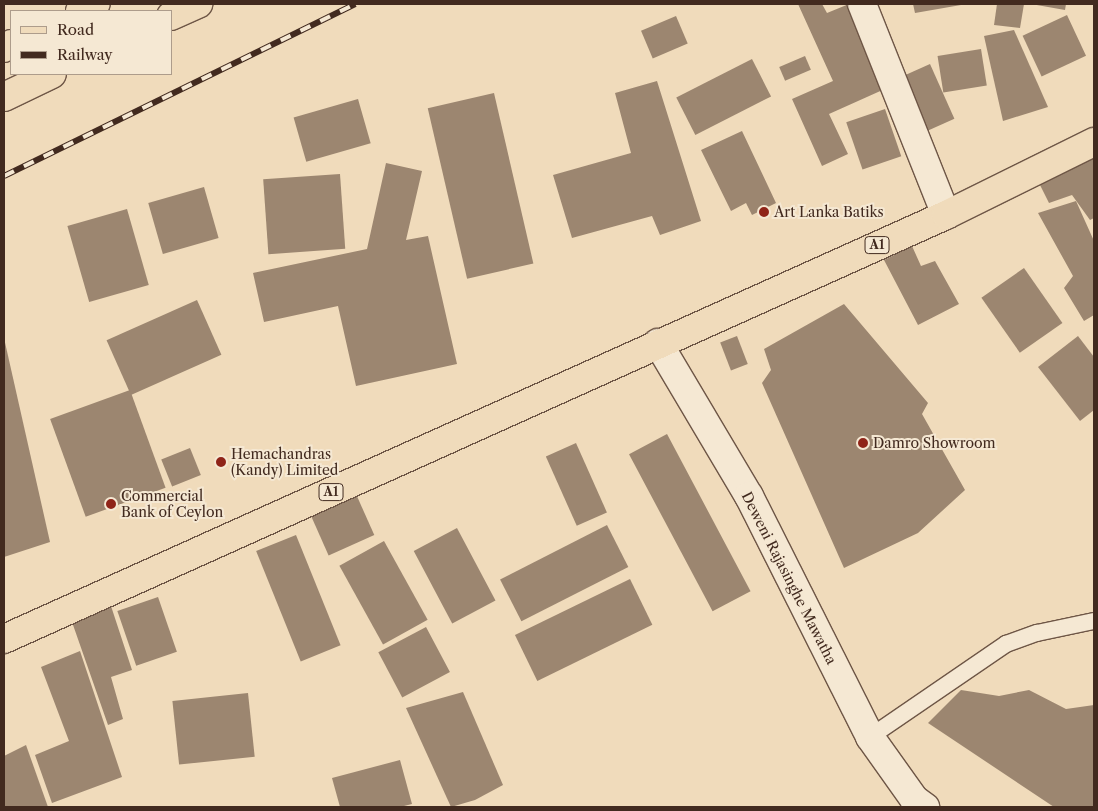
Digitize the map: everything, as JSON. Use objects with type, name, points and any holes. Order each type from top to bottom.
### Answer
[{"type":"main road","points":[[82,10],[96,4]]},
{"type":"main road","points":[[172,16],[198,4]]},
{"type":"main road","points":[[4,97],[50,75]]},
{"type":"main road","name":"A1","points":[[4,639],[472,431],[658,344],[946,215],[1094,142]]},
{"type":"street","points":[[862,4],[946,215]]},
{"type":"street","name":"Deweni Rajasinghe Mawatha","points":[[658,344],[749,496],[870,737],[914,799],[925,807]]},
{"type":"lane","points":[[870,737],[1006,644],[1037,633],[1094,621]]},
{"type":"building","points":[[798,4],[822,4],[827,13],[849,4],[887,88],[829,114],[848,154],[822,166],[792,99],[833,81]]},
{"type":"building","points":[[913,4],[961,4],[961,5],[915,13]]},
{"type":"building","points":[[997,4],[1024,4],[1020,28],[994,25]]},
{"type":"building","points":[[1031,4],[1066,4],[1065,10]]},
{"type":"building","points":[[1067,15],[1086,56],[1042,76],[1023,36]]},
{"type":"building","points":[[676,16],[688,44],[653,58],[641,31]]},
{"type":"building","points":[[1014,30],[1048,107],[1003,121],[984,36]]},
{"type":"building","points":[[981,49],[987,86],[943,92],[938,56]]},
{"type":"building","points":[[805,56],[811,70],[785,81],[779,67]]},
{"type":"building","points":[[752,59],[771,96],[695,135],[676,98]]},
{"type":"building","points":[[930,64],[954,119],[927,131],[903,76]]},
{"type":"building","points":[[657,81],[701,221],[660,235],[652,216],[572,238],[553,175],[631,153],[615,93]]},
{"type":"building","points":[[494,93],[533,264],[467,279],[428,108]]},
{"type":"building","points":[[358,99],[371,143],[306,162],[294,117]]},
{"type":"building","points":[[885,109],[901,156],[863,170],[846,122]]},
{"type":"building","points":[[742,131],[776,203],[752,215],[746,203],[731,211],[701,150]]},
{"type":"building","points":[[1094,149],[1094,218],[1090,220],[1072,195],[1049,203],[1037,179]]},
{"type":"building","points":[[386,163],[422,171],[406,240],[428,236],[457,364],[356,386],[338,306],[264,322],[253,273],[367,249]]},
{"type":"building","points":[[340,174],[345,249],[268,254],[263,179]]},
{"type":"building","points":[[204,187],[219,238],[163,254],[148,203]]},
{"type":"building","points":[[1076,201],[1094,241],[1094,315],[1084,321],[1064,288],[1073,276],[1038,213]]},
{"type":"building","points":[[127,209],[149,285],[89,302],[67,226]]},
{"type":"building","points":[[912,246],[921,266],[935,261],[959,304],[918,325],[884,260]]},
{"type":"building","points":[[1024,268],[1062,323],[1020,353],[981,298]]},
{"type":"building","points":[[197,300],[221,355],[131,395],[107,340]]},
{"type":"building","name":"Damro Showroom","points":[[844,304],[928,403],[922,414],[965,490],[918,533],[844,568],[762,383],[771,370],[764,349]]},
{"type":"building","points":[[737,336],[748,364],[731,370],[720,342]]},
{"type":"building","points":[[1078,336],[1094,357],[1094,410],[1080,421],[1038,367]]},
{"type":"building","points":[[4,338],[50,542],[4,557]]},
{"type":"building","points":[[130,390],[166,488],[86,517],[50,419]]},
{"type":"building","points":[[667,434],[751,591],[713,611],[629,454]]},
{"type":"building","points":[[576,443],[607,512],[577,526],[546,456]]},
{"type":"building","points":[[190,448],[201,475],[172,487],[161,460]]},
{"type":"building","points":[[356,494],[374,535],[329,555],[310,514]]},
{"type":"building","points":[[607,525],[628,567],[521,621],[500,579]]},
{"type":"building","points":[[457,528],[495,600],[452,623],[414,551]]},
{"type":"building","points":[[296,535],[341,645],[301,661],[256,551]]},
{"type":"building","points":[[384,541],[428,620],[383,644],[339,566]]},
{"type":"building","points":[[630,579],[652,625],[537,681],[515,635]]},
{"type":"building","points":[[158,597],[177,652],[136,666],[117,611]]},
{"type":"building","points":[[111,606],[132,670],[111,677],[123,719],[108,725],[72,622]]},
{"type":"building","points":[[426,627],[450,672],[402,697],[378,652]]},
{"type":"building","points":[[80,651],[122,777],[52,803],[35,755],[69,741],[41,667]]},
{"type":"building","points":[[961,690],[999,696],[1029,690],[1066,709],[1094,705],[1094,807],[1054,807],[928,723]]},
{"type":"building","points":[[463,692],[503,785],[475,800],[451,807],[406,708]]},
{"type":"building","points":[[248,693],[255,757],[179,765],[172,701]]},
{"type":"building","points":[[26,745],[48,807],[4,807],[4,756]]},
{"type":"building","points":[[400,760],[412,804],[400,807],[340,807],[332,778]]},
{"type":"railway","points":[[4,176],[355,4]]},
{"type":"place","name":"Art Lanka Batiks","points":[[764,212]]},
{"type":"place","name":"Damro Showroom","points":[[863,443]]},
{"type":"place","name":"Hemachandras (Kandy) Limited","points":[[221,462]]},
{"type":"place","name":"Commercial Bank of Ceylon","points":[[111,504]]}]
